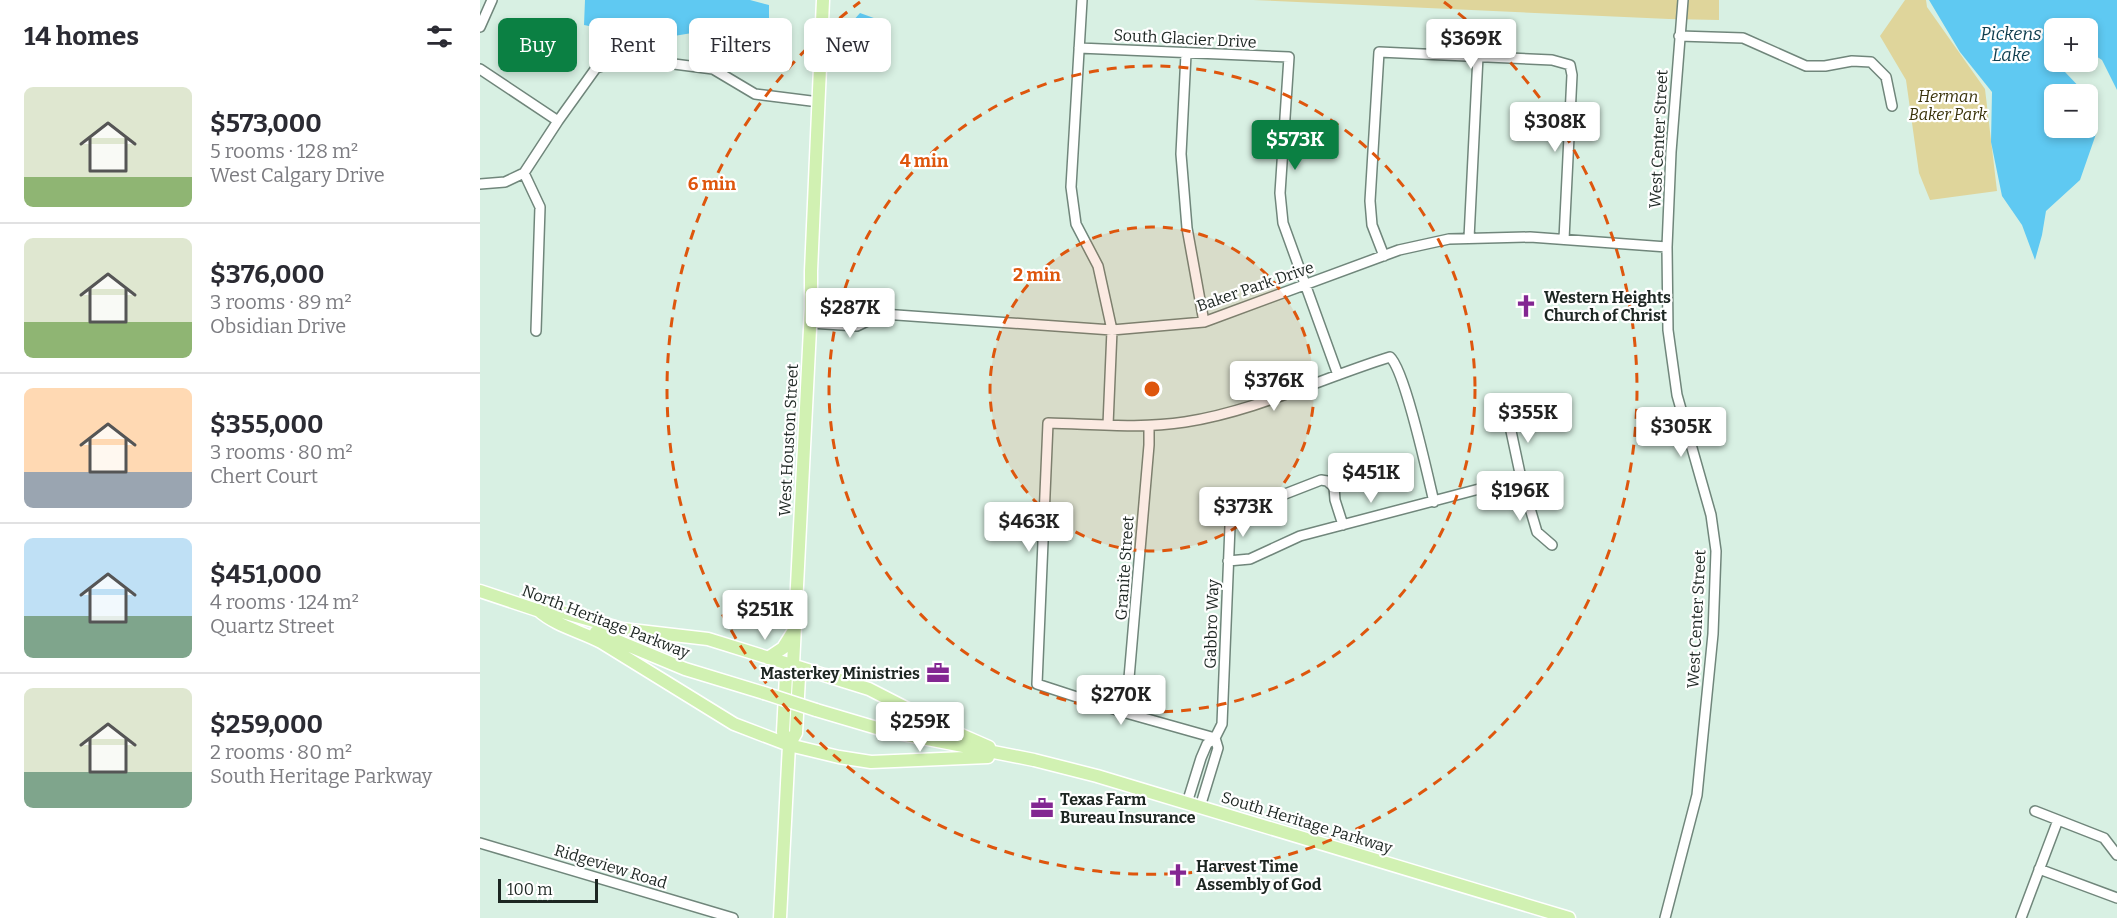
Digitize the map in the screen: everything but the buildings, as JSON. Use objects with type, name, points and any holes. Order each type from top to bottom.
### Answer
[{"type":"main road","name":"West Houston Street","points":[[780,918],[789,745],[796,733],[799,677],[793,665],[811,309],[823,0]]},
{"type":"main road","name":"North Heritage Parkway","points":[[480,591],[578,624],[685,669],[790,701]]},
{"type":"main road","points":[[538,610],[555,610],[622,628],[708,639],[868,689],[989,747],[1034,760]]},
{"type":"main road","points":[[538,610],[551,621],[601,642],[734,724],[789,745],[871,762],[982,757],[1034,760]]},
{"type":"main road","points":[[768,658],[783,648],[795,628]]},
{"type":"main road","name":"South Heritage Parkway","points":[[790,701],[887,731],[1034,760],[1097,776],[1569,918]]},
{"type":"main road","points":[[788,772],[799,758],[813,751]]},
{"type":"street","points":[[480,27],[492,0]]},
{"type":"street","points":[[1082,0],[1071,187],[1076,224],[1098,266],[1112,330],[1108,425]]},
{"type":"street","name":"West Center Street","points":[[1665,918],[1697,795],[1713,634],[1716,551],[1711,514],[1677,395],[1668,330],[1667,247],[1683,0]]},
{"type":"street","points":[[1679,36],[1743,38],[1806,66],[1825,66],[1851,61],[1871,62],[1887,77],[1892,106]]},
{"type":"street","name":"South Glacier Drive","points":[[1079,48],[1289,57],[1280,193],[1283,223],[1305,285]]},
{"type":"street","points":[[1384,256],[1372,225],[1370,208],[1378,52],[1552,60],[1570,65],[1572,75],[1564,240]]},
{"type":"street","points":[[1186,54],[1181,154],[1187,228],[1204,322]]},
{"type":"street","points":[[1469,238],[1478,56]]},
{"type":"street","points":[[480,184],[505,182],[524,173],[596,68],[627,58],[713,69],[755,94],[819,102]]},
{"type":"street","points":[[480,69],[558,121]]},
{"type":"street","points":[[524,173],[540,207],[536,331]]},
{"type":"street","name":"Baker Park Drive","points":[[811,309],[1112,330],[1204,322],[1399,250],[1449,239],[1530,237],[1667,247]]},
{"type":"street","points":[[1305,285],[1338,375]]},
{"type":"street","points":[[810,323],[857,326],[882,314]]},
{"type":"street","points":[[1215,738],[1126,713],[1037,684],[1048,423],[1149,426],[1186,422],[1273,399],[1390,357],[1395,362],[1408,398],[1434,502]]},
{"type":"street","points":[[1517,410],[1511,431],[1521,478],[1537,532],[1552,545]]},
{"type":"street","name":"Granite Street","points":[[1126,713],[1149,426]]},
{"type":"street","points":[[1228,561],[1251,559],[1300,536],[1521,478]]},
{"type":"street","name":"Gabbro Way","points":[[1187,803],[1207,744],[1215,738],[1222,724],[1228,561],[1230,526],[1234,511],[1241,507],[1257,505],[1321,480],[1328,481],[1334,487],[1342,525]]},
{"type":"street","name":"Gabbro Way","points":[[1200,807],[1218,748],[1215,738]]},
{"type":"street","points":[[2035,811],[2104,838],[2117,855]]},
{"type":"street","points":[[2021,918],[2058,820]]},
{"type":"street","name":"Ridgeview Road","points":[[480,843],[733,918]]},
{"type":"street","points":[[2039,869],[2117,898]]},
{"type":"green space","points":[[1253,0],[1719,0],[1719,20],[1669,19]]},
{"type":"green space","name":"Herman Baker Park","points":[[1905,0],[1926,0],[1927,7],[1985,89],[1997,191],[1930,200],[1919,173],[1906,80],[1880,36]]},
{"type":"water","points":[[585,0],[750,0],[769,5],[769,18],[689,18],[689,34],[677,36],[677,18],[589,18],[589,26],[584,25]]},
{"type":"water","name":"Pickens Lake","points":[[1929,0],[2117,0],[2117,90],[2102,60],[2098,57],[2098,18],[2044,18],[2044,72],[2065,72],[2076,84],[2044,84],[2044,138],[2095,138],[2080,180],[2046,211],[2035,260],[2022,225],[2002,196],[1991,142],[1992,92],[1960,52]]},
{"type":"water","points":[[860,13],[874,18],[856,18]]},
{"type":"place","name":"Western Heights Church of Christ","points":[[1526,306]]},
{"type":"place","name":"Masterkey Ministries","points":[[938,673]]},
{"type":"place","name":"Texas Farm Bureau Insurance","points":[[1042,808]]},
{"type":"place","name":"Harvest Time Assembly of God","points":[[1178,875]]}]
